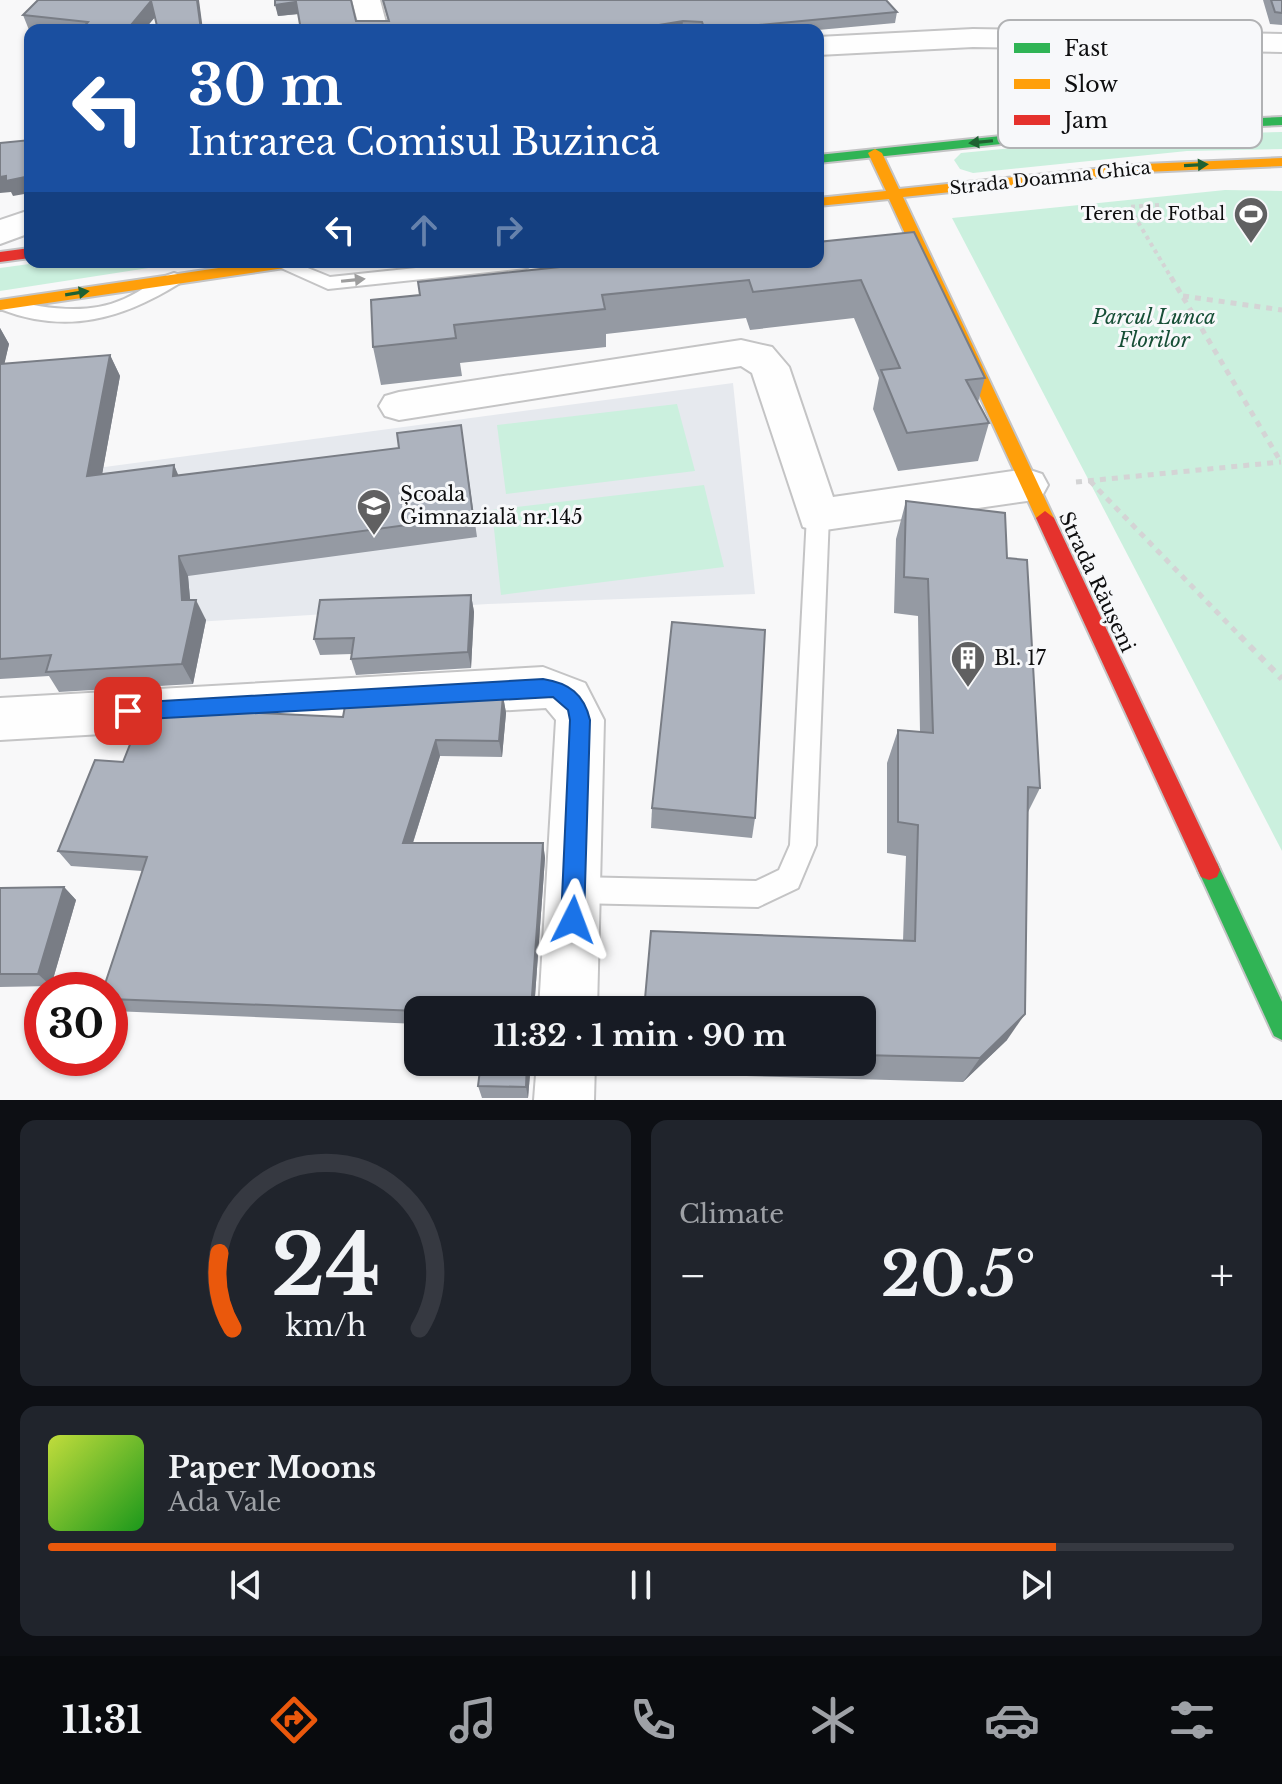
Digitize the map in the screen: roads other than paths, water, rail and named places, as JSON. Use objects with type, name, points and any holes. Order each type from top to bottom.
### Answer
[{"type":"main road","points":[[1262,122],[1282,121]]},
{"type":"main road","points":[[824,158],[998,140]]},
{"type":"main road","name":"Strada Răușeni","points":[[875,153],[1282,1028]]},
{"type":"main road","name":"Strada Doamna Ghica","points":[[824,201],[1144,168],[1282,162]]},
{"type":"main road","points":[[0,257],[24,254]]},
{"type":"main road","points":[[175,279],[251,268]]},
{"type":"street","points":[[366,0],[372,24]]},
{"type":"street","points":[[824,46],[998,38]]},
{"type":"street","points":[[1262,43],[1282,43]]},
{"type":"street","points":[[0,233],[24,223]]},
{"type":"street","points":[[399,406],[741,353],[758,356],[770,367],[818,515],[1027,485]]},
{"type":"street","points":[[0,719],[543,687],[558,690],[577,705],[580,720],[569,996]]},
{"type":"street","points":[[564,1100],[565,1076]]},
{"type":"lane","points":[[824,209],[839,200]]},
{"type":"lane","points":[[296,268],[328,283],[469,268]]},
{"type":"lane","points":[[1,305],[65,318],[94,314],[128,308],[175,279]]},
{"type":"lane","points":[[574,890],[758,894],[789,879],[803,845],[818,515]]},
{"type":"place","name":"Teren de Fotbal","points":[[1251,245]]},
{"type":"place","name":"Școala Gimnazială nr.145","points":[[374,537]]},
{"type":"place","name":"Bl. 17","points":[[968,689]]},
{"type":"park label","name":"Parcul Lunca Florilor","points":[[1154,328]]}]
